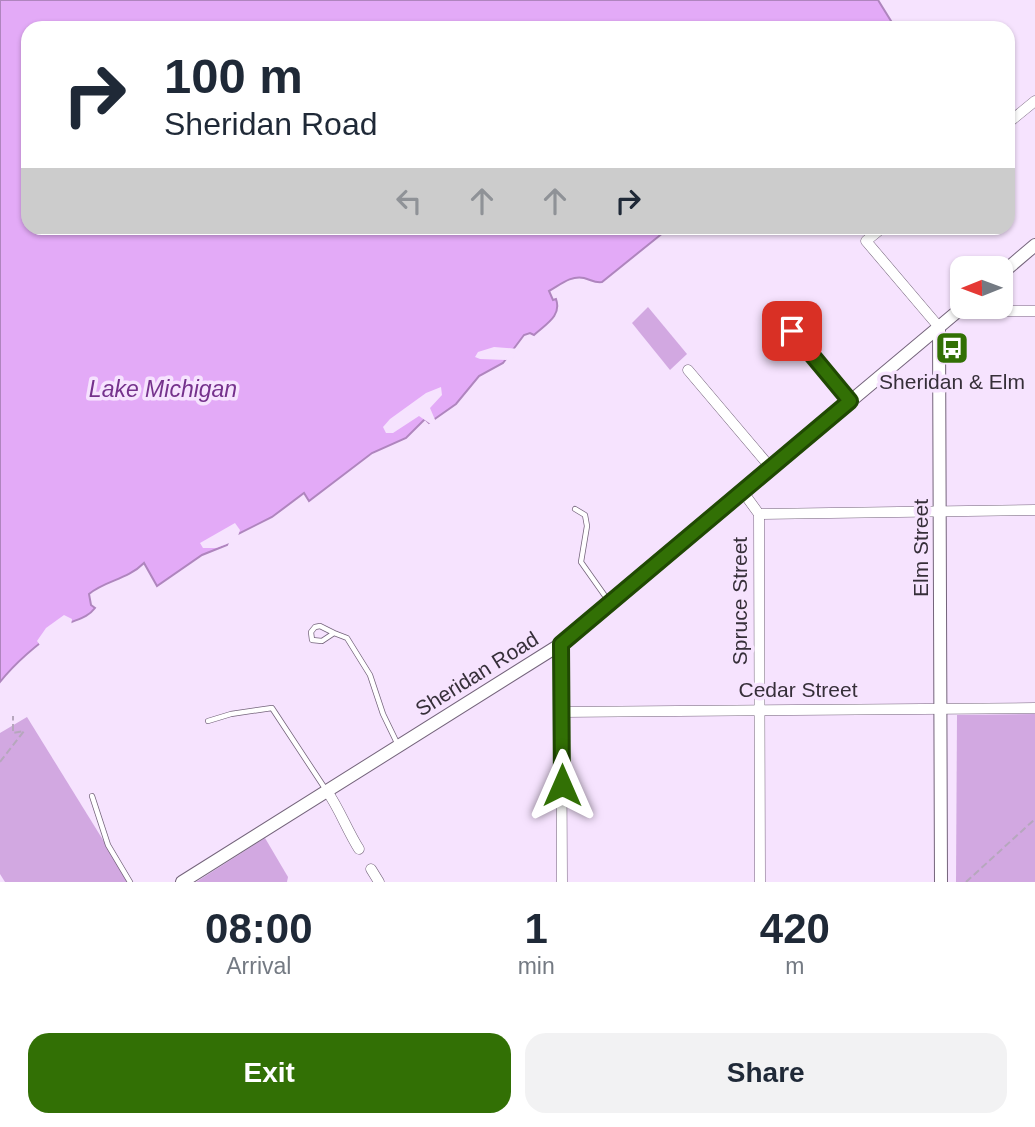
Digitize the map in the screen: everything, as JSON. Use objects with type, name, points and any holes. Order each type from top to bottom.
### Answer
[{"type":"street","points":[[1015,117],[1035,101]]},
{"type":"street","points":[[873,235],[866,241],[939,327]]},
{"type":"street","points":[[1013,264],[1035,245]]},
{"type":"street","points":[[1013,311],[1035,311]]},
{"type":"street","name":"Sheridan Road","points":[[182,882],[561,644],[950,318]]},
{"type":"street","name":"Elm Street","points":[[939,327],[941,882]]},
{"type":"street","points":[[792,331],[850,401]]},
{"type":"street","points":[[688,370],[771,468]]},
{"type":"street","name":"Spruce Street","points":[[743,492],[759,514],[760,882]]},
{"type":"street","points":[[759,514],[1035,510]]},
{"type":"street","points":[[561,644],[562,882]]},
{"type":"street","name":"Cedar Street","points":[[562,712],[1035,708]]},
{"type":"street","points":[[327,791],[341,812],[359,849]]},
{"type":"street","points":[[371,869],[379,882]]},
{"type":"lane","points":[[575,509],[585,514],[587,526],[581,562],[610,604]]},
{"type":"lane","points":[[334,633],[322,641],[312,640],[311,632],[314,627],[320,626],[347,638],[370,675],[383,714],[398,746]]},
{"type":"lane","points":[[208,721],[231,714],[272,708],[327,791]]},
{"type":"lane","points":[[93,796],[108,845],[130,882]]},
{"type":"path","points":[[0,762],[24,731],[13,733],[13,716]]},
{"type":"path","points":[[966,882],[1035,819]]},
{"type":"shaded area","points":[[648,307],[687,354],[670,370],[632,323]]},
{"type":"shaded area","points":[[1035,714],[1035,882],[956,882],[957,715]]},
{"type":"shaded area","points":[[27,717],[129,882],[5,882],[0,874],[0,733]]},
{"type":"shaded area","points":[[265,838],[288,877],[287,882],[196,882]]},
{"type":"water","name":"Lake Michigan","points":[[0,0],[878,0],[891,21],[21,21],[21,235],[660,235],[602,282],[575,278],[549,291],[553,300],[556,299],[557,305],[552,319],[534,335],[524,335],[503,363],[479,376],[456,404],[429,423],[425,419],[406,438],[372,453],[309,501],[304,493],[272,517],[230,538],[227,545],[202,555],[157,586],[144,563],[131,573],[96,589],[89,594],[91,605],[95,608],[92,612],[45,639],[0,682]]},
{"type":"pier","points":[[494,347],[519,349],[512,359],[475,357],[478,352]]},
{"type":"pier","points":[[441,387],[442,395],[430,408],[436,422],[432,425],[419,416],[393,433],[386,433],[383,427],[390,419],[426,393]]},
{"type":"pier","points":[[235,523],[240,530],[237,539],[216,548],[203,548],[200,543]]},
{"type":"pier","points":[[64,615],[72,619],[71,626],[42,648],[37,641],[46,628]]},
{"type":"place","name":"Sheridan & Elm","points":[[952,348]]},
{"type":"route","points":[[562,785],[561,644],[850,401],[792,331]]}]
